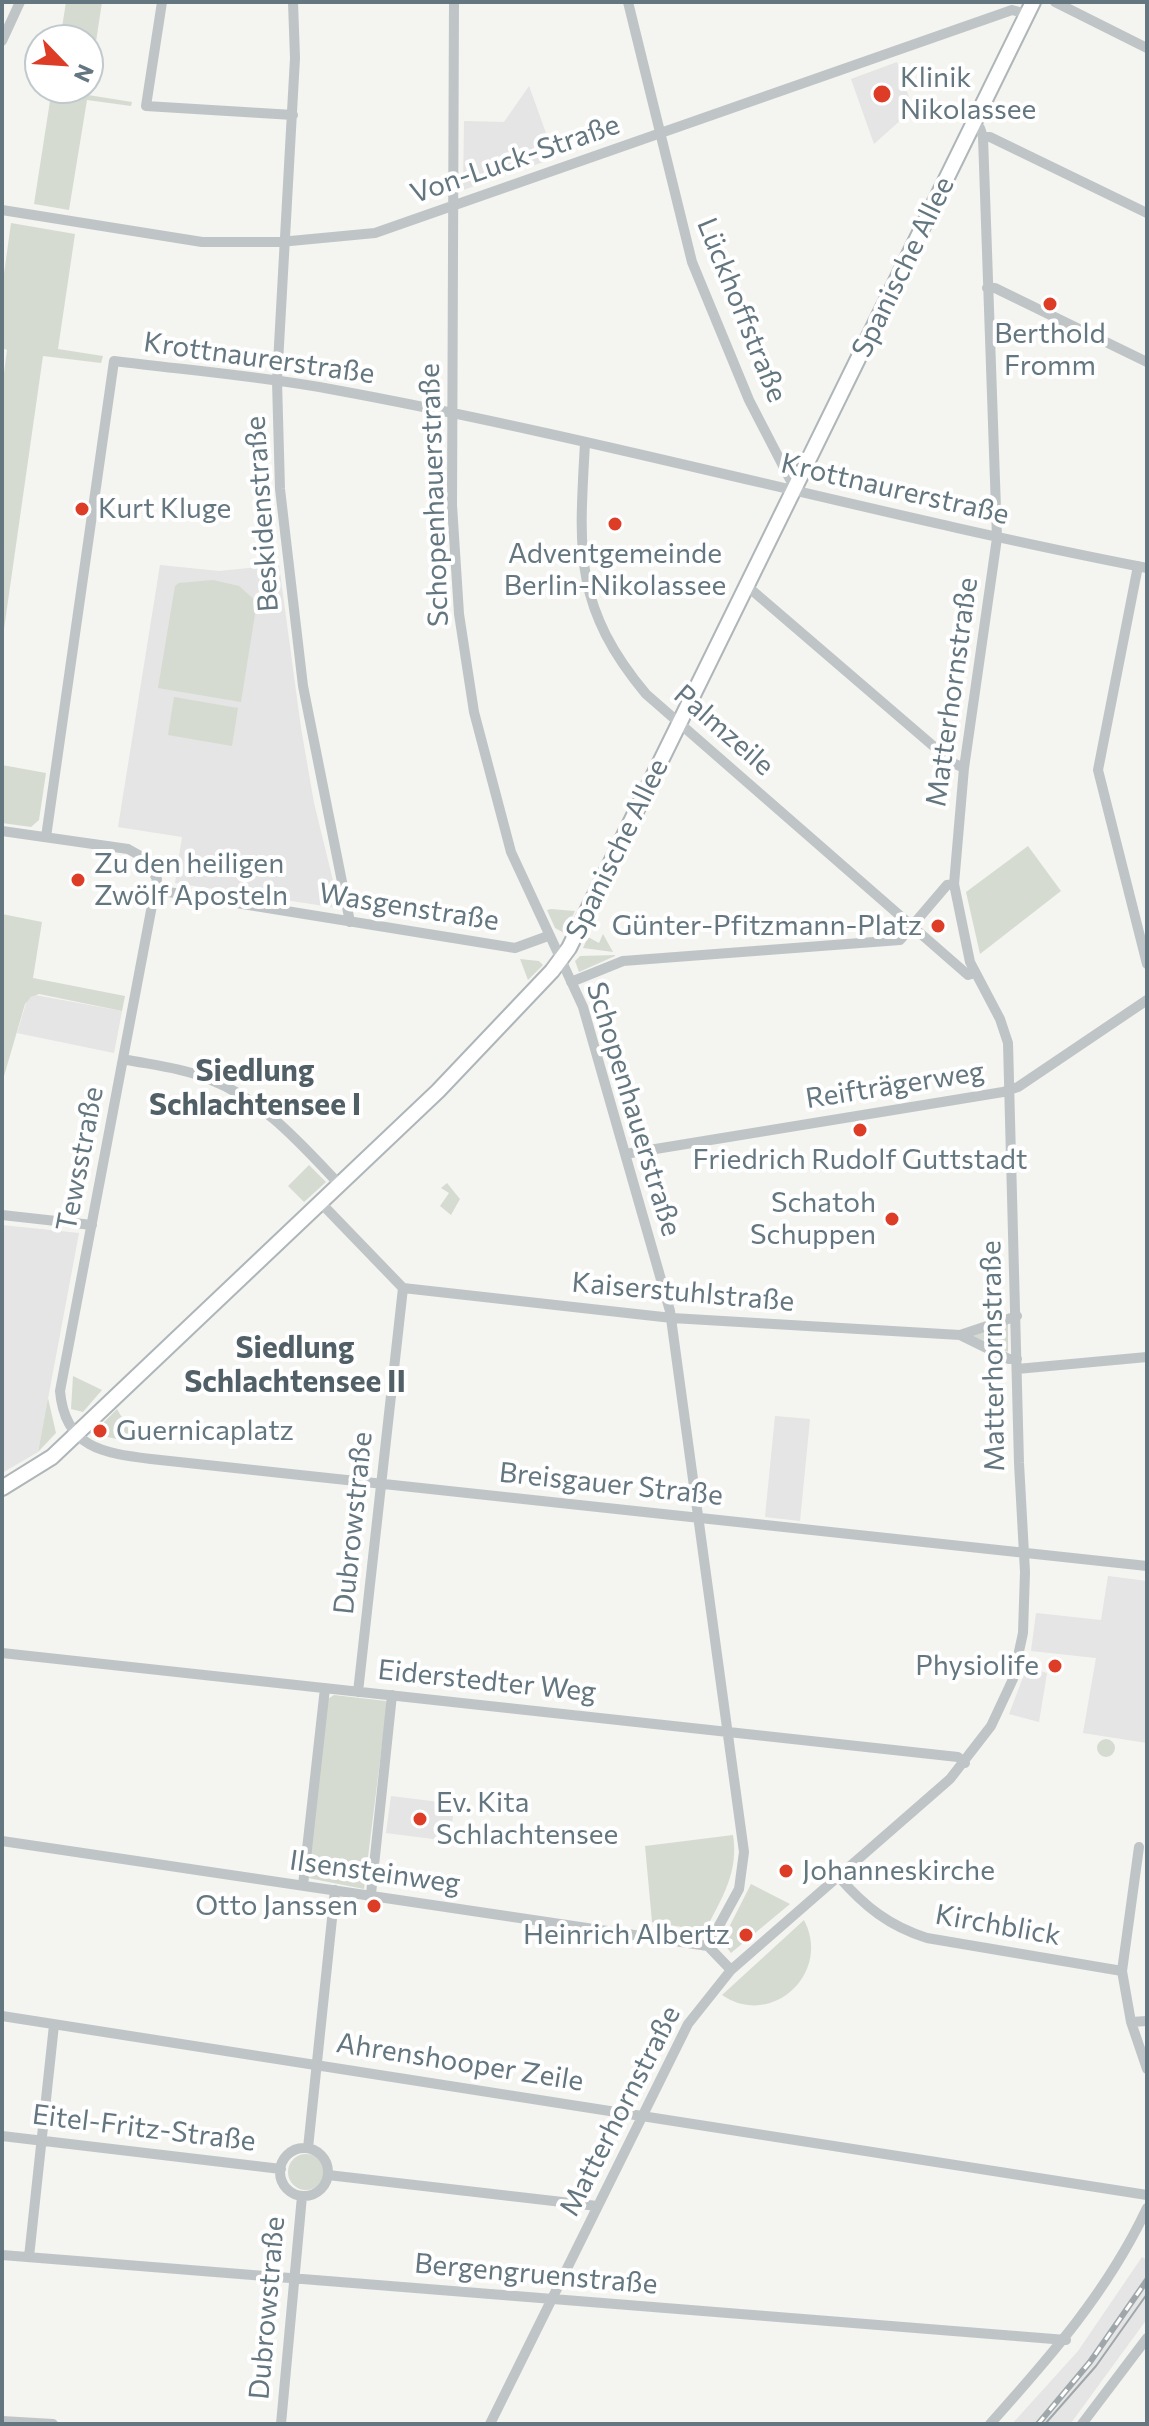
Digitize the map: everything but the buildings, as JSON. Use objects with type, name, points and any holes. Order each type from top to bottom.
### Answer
[{"type":"main road","name":"Spanische Allee","points":[[2,1488],[39,1468],[438,1091],[559,961],[585,917],[1030,8]]},
{"type":"street","points":[[2,41],[20,2]]},
{"type":"street","points":[[162,2],[146,106],[293,115]]},
{"type":"street","name":"Beskidenstraße","points":[[293,2],[293,115],[277,381],[280,489],[291,601],[321,788],[350,922]]},
{"type":"street","name":"Schopenhauerstraße","points":[[454,2],[452,505],[459,614],[474,712],[511,852],[583,1007],[672,1318],[744,1852],[743,1876],[708,1946]]},
{"type":"street","name":"Lückhoffstraße","points":[[628,2],[692,262],[749,400],[795,489]]},
{"type":"street","points":[[1055,2],[1147,48]]},
{"type":"street","name":"Von-Luck-Straße","points":[[2,210],[202,242],[286,242],[375,233],[1012,10],[1030,8]]},
{"type":"street","points":[[972,124],[980,128],[983,137],[990,137],[1147,213]]},
{"type":"street","name":"Matterhornstraße","points":[[492,2423],[688,2024],[731,1970],[965,1763],[991,1726],[1013,1679],[1025,1610],[1011,1089],[1005,1029],[975,973],[961,930],[954,884],[964,768],[997,538],[983,137]]},
{"type":"street","points":[[987,288],[995,288],[1147,362]]},
{"type":"street","name":"Krottnaurerstraße","points":[[46,837],[114,361],[277,381],[452,415],[795,489],[997,538],[1142,567]]},
{"type":"street","name":"Palmzeile","points":[[585,443],[580,540],[593,608],[623,666],[646,694],[968,975],[975,973]]},
{"type":"street","points":[[1142,567],[1098,770],[1147,964]]},
{"type":"street","points":[[747,586],[953,763],[964,768]]},
{"type":"street","points":[[2,831],[136,852],[154,869],[156,890]]},
{"type":"street","points":[[571,982],[623,961],[900,940],[947,885],[954,884]]},
{"type":"street","name":"Wasgenstraße","points":[[156,890],[515,948],[548,936]]},
{"type":"street","name":"Tewsstraße","points":[[76,1433],[63,1415],[60,1391],[156,890]]},
{"type":"street","name":"Reifträgerweg","points":[[625,1154],[1011,1089],[1147,1000]]},
{"type":"street","points":[[123,1059],[207,1078],[248,1099],[282,1125],[339,1184]]},
{"type":"street","points":[[320,1202],[403,1288]]},
{"type":"street","points":[[2,1215],[92,1225]]},
{"type":"street","name":"Kaiserstuhlstraße","points":[[403,1288],[672,1318],[960,1335],[1017,1316]]},
{"type":"street","name":"Dubrowstraße","points":[[358,1692],[403,1288]]},
{"type":"street","name":"Kaiserstuhlstraße","points":[[960,1335],[1017,1364],[1147,1357]]},
{"type":"street","name":"Breisgauer Straße","points":[[76,1433],[96,1450],[110,1454],[1147,1566]]},
{"type":"street","name":"Eiderstedter Weg","points":[[2,1653],[958,1757],[965,1763]]},
{"type":"street","points":[[303,1885],[325,1688]]},
{"type":"street","points":[[371,1894],[392,1695]]},
{"type":"street","name":"Ilsensteinweg","points":[[2,1841],[708,1946]]},
{"type":"street","points":[[1139,1847],[1142,1860],[1122,1971],[1131,2022],[1147,2069]]},
{"type":"street","name":"Kirchblick","points":[[839,1877],[872,1911],[896,1926],[927,1938],[1122,1971]]},
{"type":"street","points":[[308,2148],[335,1890]]},
{"type":"street","points":[[708,1946],[731,1970]]},
{"type":"street","name":"Ahrenshooper Zeile","points":[[2,2016],[1147,2195]]},
{"type":"street","points":[[1131,2022],[1147,2021]]},
{"type":"street","points":[[29,2257],[54,2025]]},
{"type":"street","name":"Eitel-Fritz-Straße","points":[[2,2136],[281,2169]]},
{"type":"street","points":[[308,2148],[321,2154],[328,2175],[316,2193],[302,2196],[284,2184],[281,2169],[287,2155],[308,2148]]},
{"type":"street","points":[[328,2175],[597,2206]]},
{"type":"street","name":"Dubrowstraße","points":[[281,2424],[302,2196]]},
{"type":"street","points":[[990,2424],[1066,2340],[1117,2267],[1147,2208]]},
{"type":"street","name":"Bergengruenstraße","points":[[2,2255],[1066,2340]]},
{"type":"street","points":[[1082,2424],[1147,2338]]},
{"type":"street","points":[[2,2421],[53,2424]]},
{"type":"shaded area","points":[[66,2],[102,2],[99,24],[63,24]]},
{"type":"shaded area","name":"Klinik Nikolassee","points":[[897,62],[913,109],[874,144],[851,79]]},
{"type":"shaded area","points":[[529,86],[555,158],[463,190],[464,121],[504,122]]},
{"type":"shaded area","points":[[104,98],[132,102],[131,106],[104,102]]},
{"type":"shaded area","points":[[50,104],[86,104],[69,210],[34,204]]},
{"type":"shaded area","points":[[11,223],[75,234],[58,349],[103,356],[101,363],[43,356],[2,643],[2,388],[7,350],[2,348],[2,288]]},
{"type":"shaded area","points":[[160,565],[219,571],[279,565],[301,728],[314,803],[339,905],[337,908],[175,883],[182,837],[118,827]]},
{"type":"shaded area","points":[[213,580],[239,586],[257,602],[241,702],[158,688],[175,586]]},
{"type":"shaded area","points":[[174,697],[238,708],[232,746],[168,735]]},
{"type":"shaded area","points":[[2,765],[46,773],[39,820],[31,827],[2,823]]},
{"type":"shaded area","points":[[1028,846],[1061,891],[980,954],[966,892]]},
{"type":"shaded area","points":[[547,910],[575,911],[564,933],[555,928]]},
{"type":"shaded area","points":[[2,914],[42,922],[33,978],[125,996],[122,1011],[39,994],[31,997],[25,1004],[2,1083]]},
{"type":"shaded area","points":[[603,934],[613,952],[583,948],[588,937],[599,943]]},
{"type":"shaded area","points":[[615,955],[579,972],[575,961],[580,956]]},
{"type":"shaded area","points":[[520,959],[539,961],[543,965],[528,980]]},
{"type":"shaded area","points":[[35,995],[122,1011],[114,1053],[17,1033],[27,1000]]},
{"type":"shaded area","points":[[309,1165],[326,1182],[304,1202],[288,1186]]},
{"type":"shaded area","points":[[447,1183],[460,1199],[451,1215],[440,1206],[449,1193],[441,1188]]},
{"type":"shaded area","points":[[2,1225],[79,1233],[38,1452],[2,1473]]},
{"type":"shaded area","points":[[1008,1322],[1008,1352],[972,1336]]},
{"type":"shaded area","points":[[73,1376],[102,1390],[83,1412],[71,1409]]},
{"type":"shaded area","points":[[48,1398],[56,1433],[38,1452]]},
{"type":"shaded area","points":[[117,1409],[132,1442],[102,1436],[102,1424]]},
{"type":"shaded area","points":[[775,1416],[810,1419],[800,1521],[765,1517]]},
{"type":"shaded area","points":[[1108,1576],[1147,1581],[1147,1743],[1083,1733],[1096,1658],[1031,1651],[1036,1613],[1101,1620]]},
{"type":"shaded area","points":[[1027,1667],[1047,1673],[1039,1722],[1009,1714]]},
{"type":"shaded area","points":[[334,1695],[386,1701],[387,1705],[364,1889],[308,1878],[328,1699]]},
{"type":"shaded area","points":[[1102,1739],[1110,1739],[1115,1748],[1113,1755],[1102,1757],[1097,1752],[1097,1744]]},
{"type":"shaded area","name":"Ev. Kita Schlachtensee","points":[[391,1796],[455,1804],[449,1841],[386,1833]]},
{"type":"shaded area","points":[[733,1835],[731,1873],[705,1931],[652,1922],[645,1846]]},
{"type":"shaded area","points":[[751,1884],[790,1904],[731,1953],[722,1941]]},
{"type":"shaded area","points":[[804,1920],[811,1940],[810,1959],[804,1976],[792,1990],[777,2000],[760,2005],[741,2004],[722,1995]]},
{"type":"shaded area","points":[[306,2154],[319,2159],[324,2172],[319,2185],[306,2190],[293,2185],[288,2172],[293,2159]]},
{"type":"shaded area","points":[[1142,2257],[1147,2260],[1147,2319],[1071,2423],[1012,2424],[1078,2351]]},
{"type":"tram line","points":[[1045,2424],[1096,2366],[1147,2294]]},
{"type":"railway","points":[[1038,2424],[1090,2362],[1147,2280]]},
{"type":"place","name":"Klinik Nikolassee","points":[[882,94]]},
{"type":"place","name":"Berthold Fromm","points":[[1050,304]]},
{"type":"place","name":"Kurt Kluge","points":[[82,509]]},
{"type":"place","name":"Adventgemeinde Berlin-Nikolassee","points":[[615,524]]},
{"type":"place","name":"Zu den heiligen Zwölf Aposteln","points":[[78,880]]},
{"type":"place","name":"Günter-Pfitzmann-Platz","points":[[938,926]]},
{"type":"place","name":"Friedrich Rudolf Guttstadt","points":[[860,1130]]},
{"type":"place","name":"Schatoh Schuppen","points":[[892,1219]]},
{"type":"place","name":"Guernicaplatz","points":[[100,1431]]},
{"type":"place","name":"Physiolife","points":[[1055,1666]]},
{"type":"place","name":"Ev. Kita Schlachtensee","points":[[420,1819]]},
{"type":"place","name":"Johanneskirche","points":[[786,1871]]},
{"type":"place","name":"Otto Janssen","points":[[374,1906]]},
{"type":"place","name":"Heinrich Albertz","points":[[746,1935]]},
{"type":"district","name":"Siedlung Schlachtensee I","points":[[255,1088]]},
{"type":"district","name":"Siedlung Schlachtensee II","points":[[295,1365]]}]
